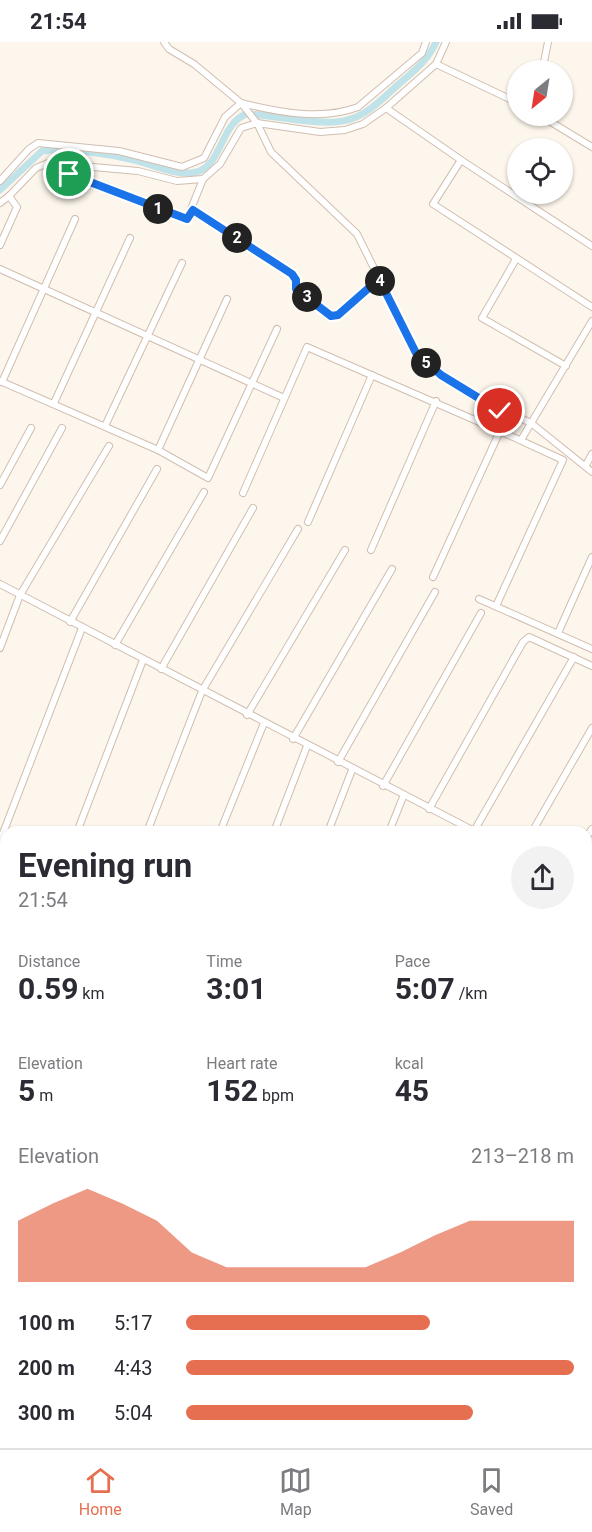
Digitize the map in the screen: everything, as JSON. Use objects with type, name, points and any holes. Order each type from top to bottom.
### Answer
[{"type":"street","points":[[164,42],[169,49],[194,64],[243,106],[257,123],[271,152],[357,234],[416,353],[441,375],[472,396],[531,423],[592,472]]},
{"type":"street","points":[[0,181],[29,149],[39,143],[119,151],[182,167],[194,164],[204,158],[225,117],[243,106],[327,115],[349,111],[358,107],[422,53],[426,42]]},
{"type":"street","points":[[61,164],[75,177],[187,219],[193,210],[203,179],[220,164],[241,128],[257,123],[320,132],[345,130],[363,124],[386,108],[436,63],[446,42]]},
{"type":"street","points":[[544,60],[548,42]]},
{"type":"street","points":[[436,63],[507,98]]},
{"type":"street","points":[[386,108],[592,246]]},
{"type":"street","points":[[557,126],[592,147]]},
{"type":"street","points":[[461,160],[433,204],[592,307]]},
{"type":"street","points":[[0,203],[36,168],[48,163],[138,171],[177,181],[203,179]]},
{"type":"street","points":[[0,245],[17,207],[9,196]]},
{"type":"street","points":[[193,210],[292,274],[296,280],[296,289],[331,316],[338,315],[379,279]]},
{"type":"street","points":[[75,219],[1,381],[158,450],[208,478],[277,329]]},
{"type":"street","points":[[54,403],[130,238]]},
{"type":"street","points":[[516,259],[482,318],[566,366]]},
{"type":"street","points":[[105,426],[182,263]]},
{"type":"street","points":[[0,269],[284,398]]},
{"type":"street","points":[[158,450],[226,299]]},
{"type":"street","points":[[521,440],[592,321]]},
{"type":"street","points":[[243,493],[307,347],[436,401],[563,460],[496,606]]},
{"type":"street","points":[[308,522],[372,375]]},
{"type":"street","points":[[371,550],[436,401]]},
{"type":"street","points":[[0,485],[31,428]]},
{"type":"street","points":[[0,541],[62,428]]},
{"type":"street","points":[[433,577],[500,431]]},
{"type":"street","points":[[0,648],[20,595],[109,446]]},
{"type":"street","points":[[586,465],[592,454]]},
{"type":"street","points":[[70,622],[157,469]]},
{"type":"street","points":[[115,645],[204,492]]},
{"type":"street","points":[[161,669],[253,508]]},
{"type":"street","points":[[149,826],[202,691],[298,529]]},
{"type":"street","points":[[247,715],[345,549]]},
{"type":"street","points":[[558,633],[592,557]]},
{"type":"street","points":[[293,739],[392,569]]},
{"type":"street","points":[[0,584],[463,826]]},
{"type":"street","points":[[338,762],[435,592]]},
{"type":"street","points":[[479,599],[592,649]]},
{"type":"street","points":[[383,786],[481,613]]},
{"type":"street","points":[[6,826],[82,628]]},
{"type":"street","points":[[429,809],[523,642],[533,637],[592,666]]},
{"type":"street","points":[[478,826],[574,657]]},
{"type":"street","points":[[78,826],[143,660]]},
{"type":"street","points":[[222,826],[264,723]]},
{"type":"street","points":[[535,826],[592,728]]},
{"type":"street","points":[[276,826],[307,746]]},
{"type":"street","points":[[330,826],[352,770]]},
{"type":"street","points":[[391,826],[403,796]]},
{"type":"waterway","points":[[0,190],[42,151],[52,150],[100,153],[182,173],[197,172],[212,161],[231,126],[246,114],[325,122],[347,120],[362,114],[416,69],[436,42]]},
{"type":"route","points":[[69,174],[187,219],[193,210],[201,214],[292,274],[296,280],[296,289],[331,316],[338,315],[379,279],[416,353],[441,375],[500,411]]}]
